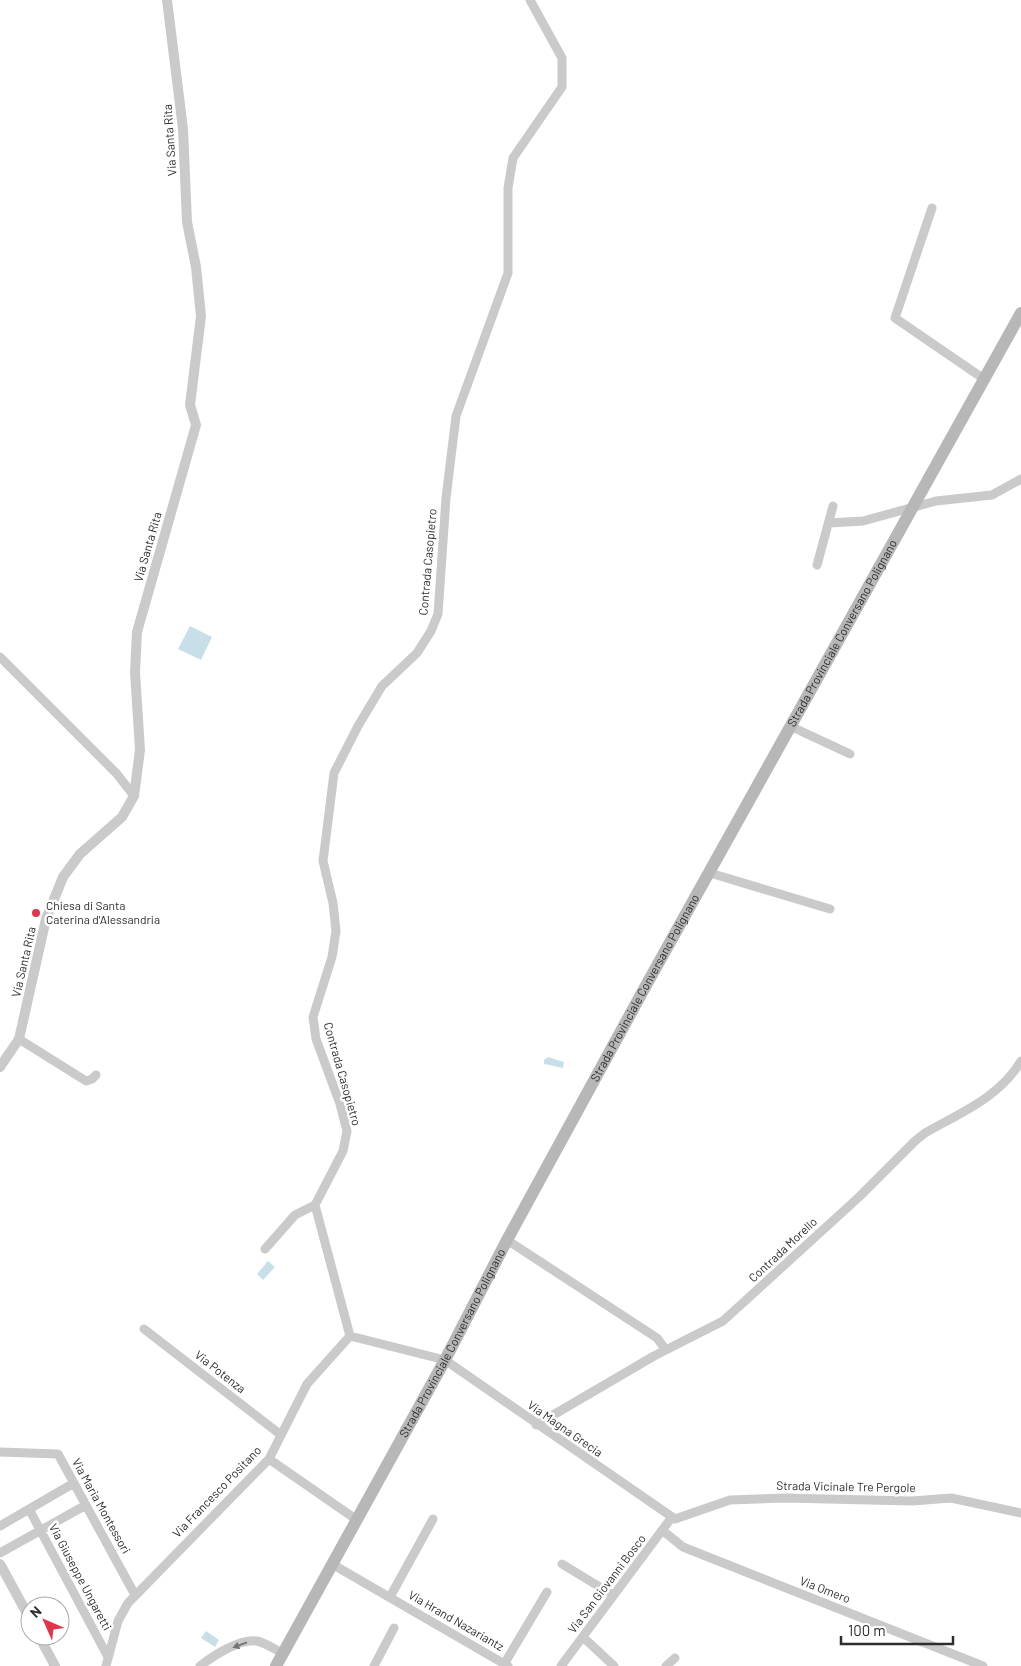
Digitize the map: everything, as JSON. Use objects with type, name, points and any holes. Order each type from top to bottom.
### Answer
[{"type":"main road","name":"Strada Provinciale Conversano Polignano","points":[[276,1666],[445,1360],[507,1240],[790,726],[1021,313]]},
{"type":"street","name":"Via Santa Rita","points":[[0,1067],[19,1039],[46,919],[54,897],[72,863],[122,817],[134,796],[140,750],[135,672],[137,632],[196,425],[190,405],[201,316],[196,267],[187,222],[183,129],[167,0]]},
{"type":"street","name":"Contrada Casopietro","points":[[315,1205],[343,1151],[347,1131],[340,1104],[316,1039],[313,1016],[332,958],[336,931],[333,904],[323,861],[334,774],[358,726],[382,686],[417,653],[431,631],[438,614],[446,498],[456,416],[508,273],[508,188],[513,158],[562,87],[562,58],[530,0]]},
{"type":"street","points":[[932,208],[895,318],[984,379]]},
{"type":"street","points":[[830,523],[863,521],[944,500],[992,494],[1021,479]]},
{"type":"street","points":[[817,566],[834,506]]},
{"type":"street","points":[[0,657],[117,774],[134,796]]},
{"type":"street","points":[[790,726],[850,754]]},
{"type":"street","points":[[710,873],[830,909]]},
{"type":"street","points":[[19,1039],[86,1081],[96,1075]]},
{"type":"street","name":"Contrada Morello","points":[[536,1425],[666,1350],[723,1321],[859,1197],[909,1146],[924,1133],[996,1092],[1011,1077],[1021,1060]]},
{"type":"street","points":[[265,1249],[294,1215],[315,1205],[350,1336],[445,1360]]},
{"type":"street","points":[[507,1240],[657,1338],[666,1350]]},
{"type":"street","name":"Via Potenza","points":[[144,1328],[281,1435]]},
{"type":"street","name":"Via Francesco Positano","points":[[107,1661],[118,1621],[135,1595],[269,1459],[307,1384],[350,1336]]},
{"type":"street","name":"Via Magna Grecia","points":[[445,1360],[536,1425],[672,1517]]},
{"type":"street","name":"Via Maria Montessori","points":[[0,1452],[58,1454],[135,1595]]},
{"type":"street","points":[[269,1459],[357,1520]]},
{"type":"street","points":[[0,1526],[74,1483]]},
{"type":"street","name":"Strada Vicinale Tre Pergole","points":[[672,1517],[676,1519],[684,1517],[730,1500],[786,1498],[912,1501],[951,1498],[1021,1513]]},
{"type":"street","points":[[0,1553],[86,1505]]},
{"type":"street","name":"Via Giuseppe Ungaretti","points":[[29,1509],[107,1661]]},
{"type":"street","name":"Via San Giovanni Bosco","points":[[561,1666],[672,1517]]},
{"type":"street","name":"Via Hrand Nazariantz","points":[[390,1597],[433,1519]]},
{"type":"street","name":"Via Omero","points":[[662,1530],[682,1547],[983,1666]]},
{"type":"street","points":[[0,1564],[20,1601]]},
{"type":"street","name":"Via Hrand Nazariantz","points":[[332,1564],[505,1665]]},
{"type":"street","points":[[562,1564],[613,1596]]},
{"type":"street","points":[[505,1665],[547,1592]]},
{"type":"street","points":[[374,1666],[394,1628]]},
{"type":"street","points":[[583,1637],[614,1666]]},
{"type":"street","points":[[200,1666],[237,1645],[253,1641],[260,1642],[282,1653]]},
{"type":"street","points":[[44,1646],[55,1666]]},
{"type":"street","points":[[666,1666],[674,1658]]},
{"type":"water","points":[[190,626],[212,637],[201,660],[178,649]]},
{"type":"water","points":[[548,1057],[564,1062],[563,1068],[544,1064],[544,1060]]},
{"type":"water","points":[[268,1261],[275,1267],[263,1280],[257,1274]]},
{"type":"water","points":[[206,1631],[219,1640],[215,1647],[201,1638]]},
{"type":"place","name":"Chiesa di Santa Caterina d'Alessandria","points":[[36,913]]}]
